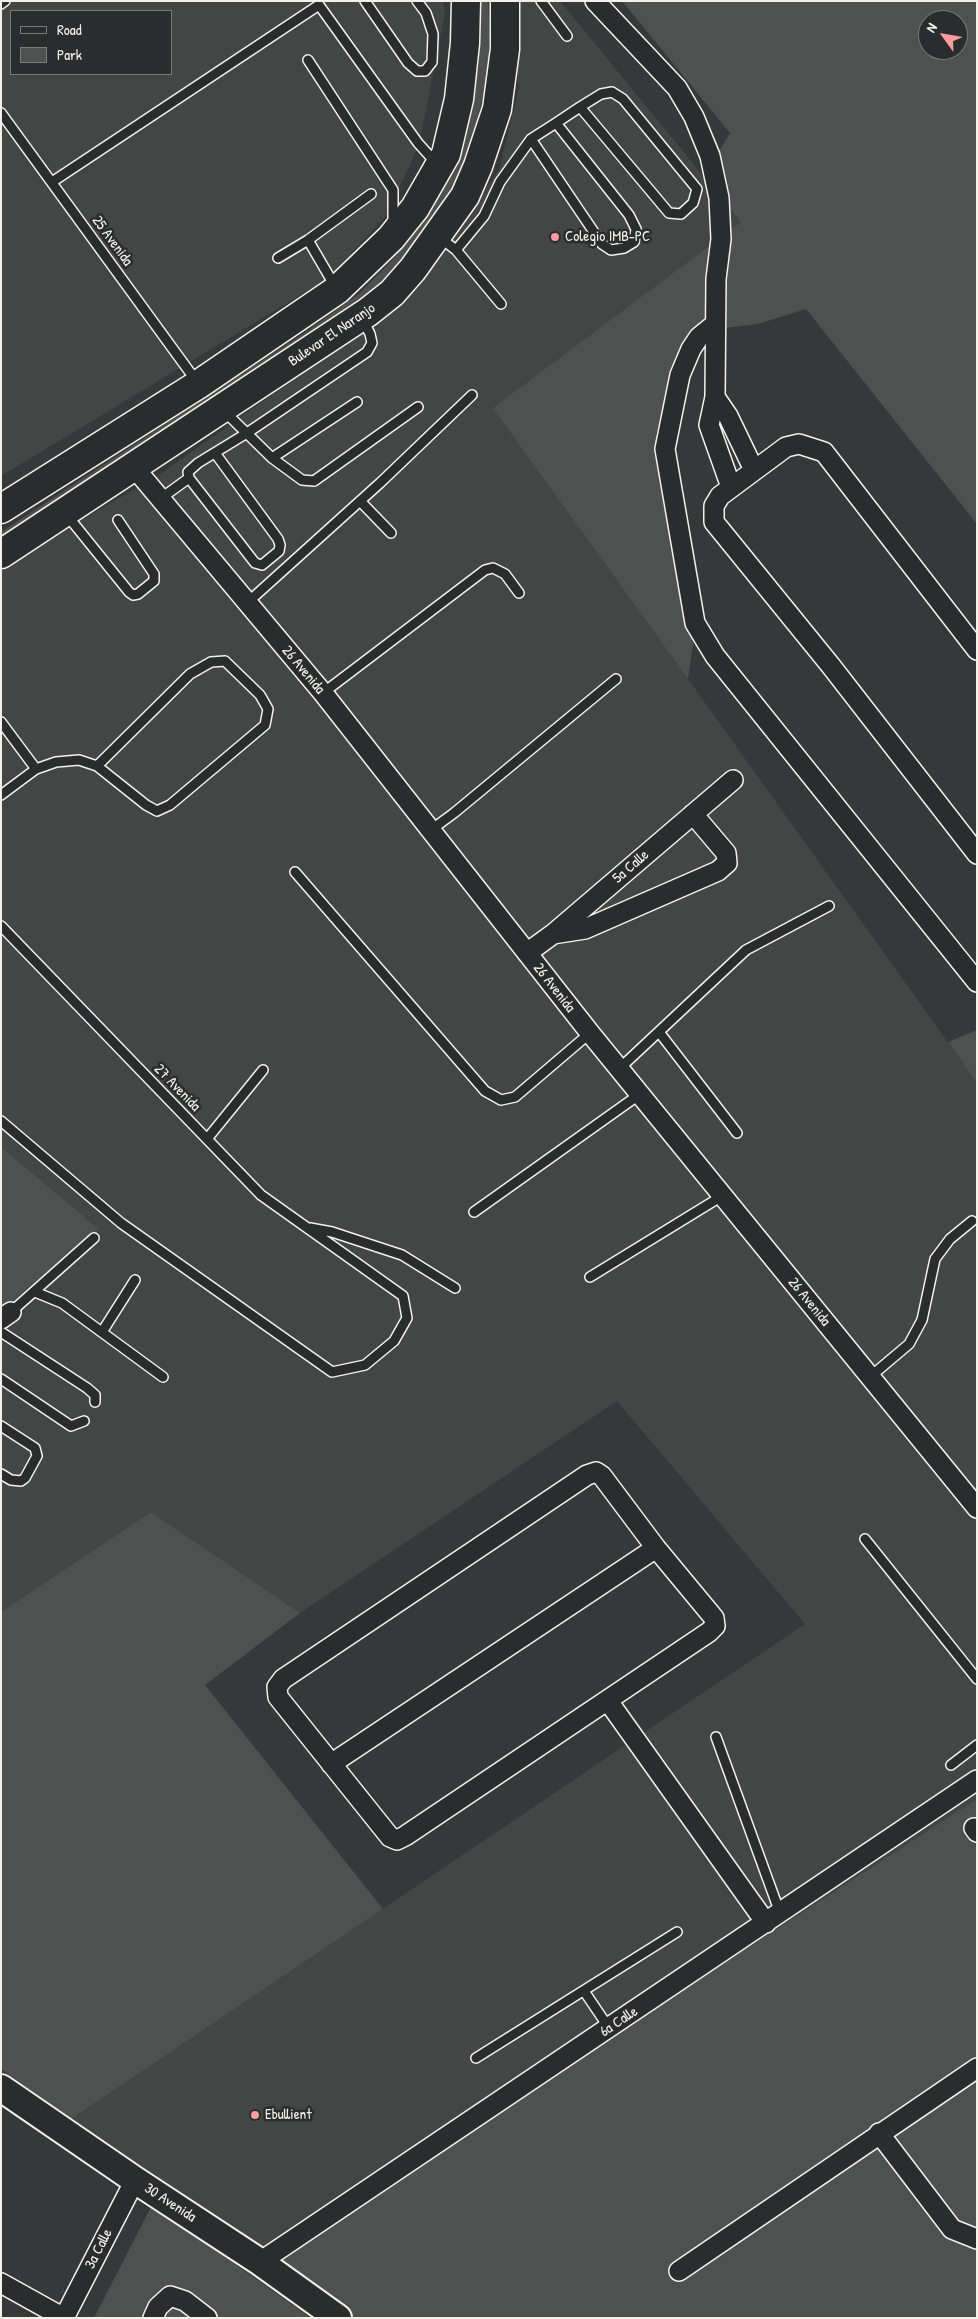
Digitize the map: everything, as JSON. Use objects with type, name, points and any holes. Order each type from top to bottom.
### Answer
[{"type":"main road","points":[[1,509],[200,384],[337,290],[391,238],[415,208],[446,154],[459,99],[465,43],[466,1]]},
{"type":"main road","name":"Bulevar El Naranjo","points":[[1,554],[361,316],[392,293],[413,269],[446,243],[489,138],[496,109],[505,49],[505,1]]},
{"type":"street","points":[[595,1],[666,75],[686,102],[703,136],[715,177],[720,220],[715,324],[715,397],[709,426],[731,487]]},
{"type":"street","points":[[715,324],[699,337],[691,349],[680,375],[665,449],[695,623],[715,656],[977,982]]},
{"type":"street","points":[[715,397],[728,416],[754,470]]},
{"type":"street","points":[[977,650],[824,452],[799,444],[786,446],[720,496],[714,506],[714,522],[831,666],[977,854]]},
{"type":"street","name":"26 Avenida","points":[[133,466],[323,693],[590,1033],[977,1508]]},
{"type":"street","name":"5a Calle","points":[[527,953],[553,934],[733,780]]},
{"type":"street","points":[[553,934],[585,929],[718,871],[727,863],[726,853],[693,814]]},
{"type":"street","points":[[596,1472],[602,1476],[656,1548],[714,1618],[715,1626],[608,1701],[397,1840],[390,1837],[278,1697],[276,1687],[282,1679],[587,1475],[596,1472]]},
{"type":"street","points":[[331,1764],[656,1548]]},
{"type":"street","points":[[608,1701],[773,1918]]},
{"type":"street","name":"6a Calle","points":[[260,2262],[977,1780]]},
{"type":"street","points":[[679,2271],[977,2068]]},
{"type":"street","name":"30 Avenida","points":[[1,2088],[135,2180],[260,2262],[338,2318]]},
{"type":"street","points":[[879,2133],[952,2229],[977,2239]]},
{"type":"street","name":"3a Calle","points":[[64,2318],[135,2180]]},
{"type":"street","points":[[1,2283],[64,2318]]},
{"type":"street","points":[[153,2318],[158,2307],[170,2296],[185,2301],[207,2318]]},
{"type":"lane","points":[[1,4],[5,1]]},
{"type":"lane","points":[[365,1],[408,63],[417,71],[425,71],[432,62],[433,34],[426,13],[417,1]]},
{"type":"lane","points":[[541,1],[567,36]]},
{"type":"lane","points":[[52,182],[321,3],[418,144],[440,167]]},
{"type":"lane","points":[[308,60],[393,190],[395,207],[391,238]]},
{"type":"lane","points":[[501,304],[446,243],[484,216],[500,182],[531,139],[580,107],[601,94],[612,92],[623,99],[697,189],[693,203],[681,214],[668,213],[580,107]]},
{"type":"lane","name":"25 Avenida","points":[[1,113],[200,384]]},
{"type":"lane","points":[[531,139],[602,244],[611,250],[624,248],[634,242],[636,229],[629,215],[556,123]]},
{"type":"lane","points":[[278,258],[308,240],[371,194]]},
{"type":"lane","points":[[308,240],[337,290]]},
{"type":"lane","points":[[215,453],[278,538],[280,545],[278,551],[262,565],[256,563],[189,478],[188,472],[193,467],[215,453],[247,433],[366,352],[372,343],[370,334],[361,316]]},
{"type":"lane","points":[[247,603],[472,395]]},
{"type":"lane","points":[[272,458],[357,402]]},
{"type":"lane","points":[[221,408],[272,458],[302,480],[314,481],[418,407]]},
{"type":"lane","points":[[160,499],[189,478]]},
{"type":"lane","points":[[360,500],[391,533]]},
{"type":"lane","points":[[64,512],[129,592],[134,595],[154,581],[154,574],[118,520]]},
{"type":"lane","points":[[323,693],[485,570],[493,568],[505,574],[519,593]]},
{"type":"lane","points":[[1,795],[36,769],[56,762],[78,760],[97,766],[146,805],[157,811],[170,805],[265,725],[268,709],[260,695],[225,661],[210,662],[190,674],[97,766]]},
{"type":"lane","points":[[431,830],[616,679]]},
{"type":"lane","points":[[1,722],[36,769]]},
{"type":"lane","points":[[295,872],[485,1091],[501,1100],[515,1097],[590,1033]]},
{"type":"lane","points":[[619,1069],[746,950],[829,906]]},
{"type":"lane","name":"27 Avenida","points":[[1,926],[261,1195],[345,1256],[378,1276],[402,1296],[407,1318],[394,1340],[365,1365],[332,1372],[122,1223],[1,1121]]},
{"type":"lane","points":[[659,1032],[737,1133]]},
{"type":"lane","points":[[207,1139],[263,1070]]},
{"type":"lane","points":[[474,1212],[640,1094]]},
{"type":"lane","points":[[590,1277],[722,1196]]},
{"type":"lane","points":[[870,1377],[909,1344],[922,1320],[935,1259],[950,1239],[972,1221]]},
{"type":"lane","points":[[307,1228],[332,1232],[402,1255],[456,1288]]},
{"type":"lane","points":[[6,1315],[35,1292],[94,1238]]},
{"type":"lane","points":[[102,1332],[135,1280]]},
{"type":"lane","points":[[35,1292],[62,1303],[163,1377]]},
{"type":"lane","points":[[1,1332],[87,1388],[95,1395],[95,1402]]},
{"type":"lane","points":[[1,1379],[70,1426],[84,1421]]},
{"type":"lane","points":[[1,1426],[35,1448],[37,1456],[25,1478],[21,1481],[10,1480],[1,1474]]},
{"type":"lane","points":[[865,1539],[977,1679]]},
{"type":"lane","points":[[716,1737],[773,1918]]},
{"type":"lane","points":[[951,1765],[977,1745]]},
{"type":"lane","points":[[476,2058],[677,1932]]},
{"type":"lane","points":[[584,1992],[609,2028]]},
{"type":"shaded area","points":[[1,1],[443,1],[445,13],[419,145],[386,216],[327,279],[1,476]]},
{"type":"shaded area","points":[[510,1],[560,1],[741,222],[494,408],[977,1083],[977,1799],[264,2261],[71,2119],[805,1624],[617,1401],[300,1613],[151,1512],[1,1612],[1,1310],[99,1229],[1,1147],[1,566],[156,477],[369,326],[441,254],[499,170],[519,88]]},
{"type":"green space","points":[[480,1],[488,1],[490,38],[486,85],[471,145],[447,202],[387,282],[359,304],[1,542],[1,532],[306,332],[360,293],[394,258],[424,220],[450,165],[469,115],[479,65]]},
{"type":"green space","points":[[622,1],[977,1],[977,524],[806,309],[758,324],[699,331],[656,434],[669,509],[695,630],[688,679],[493,408],[741,222],[704,176],[730,133]]},
{"type":"green space","points":[[977,1030],[977,1083],[948,1042]]},
{"type":"green space","points":[[1,1147],[99,1229],[1,1310]]},
{"type":"green space","points":[[151,1512],[300,1613],[205,1685],[383,1909],[71,2119],[1,2069],[1,1612]]},
{"type":"green space","points":[[977,1799],[977,2318],[348,2318],[264,2261]]},
{"type":"green space","points":[[152,2205],[311,2318],[94,2318]]},
{"type":"place","name":"Colegio IMB-PC","points":[[555,237]]},
{"type":"place","name":"Ebullient","points":[[255,2115]]}]
